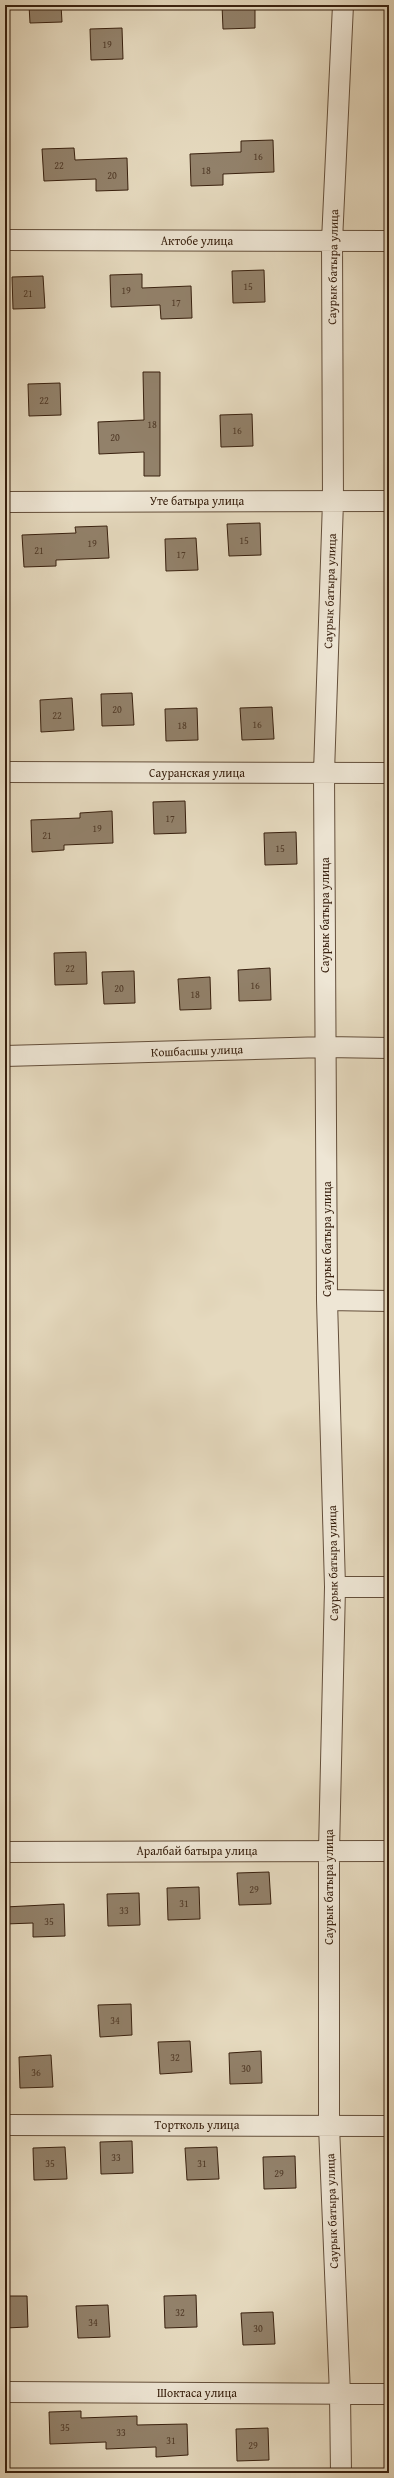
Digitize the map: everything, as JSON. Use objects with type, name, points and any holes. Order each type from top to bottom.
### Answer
[{"type":"street","name":"Саурык батыра улица","points":[[341,2473],[340,2394],[329,2126],[328,1851],[335,1587],[327,1300],[324,773],[333,501],[332,241],[343,5]]},
{"type":"street","name":"Актобе улица","points":[[5,240],[389,241]]},
{"type":"street","name":"Уте батыра улица","points":[[5,502],[389,501]]},
{"type":"street","name":"Сауранская улица","points":[[5,772],[389,773]]},
{"type":"street","name":"Кошбасшы улица","points":[[5,1056],[326,1047],[389,1048]]},
{"type":"street","points":[[327,1300],[389,1301]]},
{"type":"street","points":[[335,1587],[389,1587]]},
{"type":"street","name":"Аралбай батыра улица","points":[[5,1852],[389,1851]]},
{"type":"street","name":"Тортколь улица","points":[[5,2124],[389,2126]]},
{"type":"street","name":"Шоктаса улица","points":[[5,2392],[389,2394]]},
{"type":"building","points":[[29,5],[61,5],[62,22],[30,23]]},
{"type":"building","points":[[222,5],[255,5],[255,28],[223,29]]},
{"type":"building","points":[[122,28],[123,59],[91,60],[90,29]]},
{"type":"building","points":[[273,140],[274,172],[223,174],[223,185],[191,186],[190,154],[241,152],[241,141]]},
{"type":"building","points":[[74,148],[75,160],[127,158],[128,190],[96,191],[96,179],[44,181],[42,149]]},
{"type":"building","points":[[264,270],[265,302],[233,303],[232,271]]},
{"type":"building","points":[[142,274],[142,288],[191,286],[192,318],[161,319],[160,305],[111,307],[110,275]]},
{"type":"building","points":[[43,276],[45,308],[13,309],[12,277]]},
{"type":"building","points":[[143,372],[160,372],[160,476],[144,476],[144,452],[99,454],[98,422],[144,420]]},
{"type":"building","points":[[60,383],[61,415],[29,416],[28,384]]},
{"type":"building","points":[[252,414],[253,446],[221,447],[220,415]]},
{"type":"building","points":[[260,523],[261,555],[229,556],[227,524]]},
{"type":"building","points":[[107,526],[109,558],[56,560],[56,566],[24,567],[22,535],[76,533],[75,527]]},
{"type":"building","points":[[196,538],[198,570],[166,571],[165,539]]},
{"type":"building","points":[[132,693],[134,725],[102,726],[101,694]]},
{"type":"building","points":[[72,698],[74,730],[41,732],[40,700]]},
{"type":"building","points":[[272,707],[274,739],[242,740],[240,708]]},
{"type":"building","points":[[197,708],[198,740],[166,741],[165,709]]},
{"type":"building","points":[[185,801],[186,833],[154,834],[153,802]]},
{"type":"building","points":[[112,811],[113,843],[64,845],[64,850],[32,852],[31,820],[80,818],[80,813]]},
{"type":"building","points":[[296,832],[297,864],[265,865],[264,833]]},
{"type":"building","points":[[86,952],[87,984],[55,985],[54,953]]},
{"type":"building","points":[[270,968],[271,1000],[239,1001],[238,970]]},
{"type":"building","points":[[134,971],[135,1003],[104,1004],[102,972]]},
{"type":"building","points":[[210,977],[211,1009],[180,1010],[178,979]]},
{"type":"building","points":[[269,1872],[271,1904],[239,1905],[237,1873]]},
{"type":"building","points":[[199,1887],[200,1919],[168,1920],[167,1888]]},
{"type":"building","points":[[139,1893],[140,1925],[108,1926],[107,1894]]},
{"type":"building","points":[[64,1904],[65,1936],[33,1937],[33,1923],[5,1924],[5,1907]]},
{"type":"building","points":[[131,2004],[132,2035],[100,2037],[98,2005]]},
{"type":"building","points":[[190,2041],[192,2072],[160,2074],[158,2042]]},
{"type":"building","points":[[261,2051],[262,2083],[230,2084],[229,2053]]},
{"type":"building","points":[[51,2055],[53,2087],[20,2088],[19,2057]]},
{"type":"building","points":[[132,2141],[133,2173],[101,2174],[100,2142]]},
{"type":"building","points":[[65,2147],[67,2179],[34,2180],[33,2148]]},
{"type":"building","points":[[217,2147],[219,2179],[187,2180],[185,2148]]},
{"type":"building","points":[[295,2156],[296,2188],[264,2189],[263,2157]]},
{"type":"building","points":[[196,2295],[197,2327],[165,2328],[164,2296]]},
{"type":"building","points":[[5,2296],[27,2296],[28,2327],[5,2328]]},
{"type":"building","points":[[108,2305],[110,2337],[78,2338],[76,2306]]},
{"type":"building","points":[[273,2312],[275,2344],[243,2345],[241,2313]]},
{"type":"building","points":[[81,2411],[81,2418],[137,2416],[137,2425],[187,2424],[188,2455],[156,2457],[156,2447],[106,2449],[106,2442],[50,2444],[49,2412]]},
{"type":"building","points":[[268,2428],[269,2460],[237,2461],[236,2429]]}]
